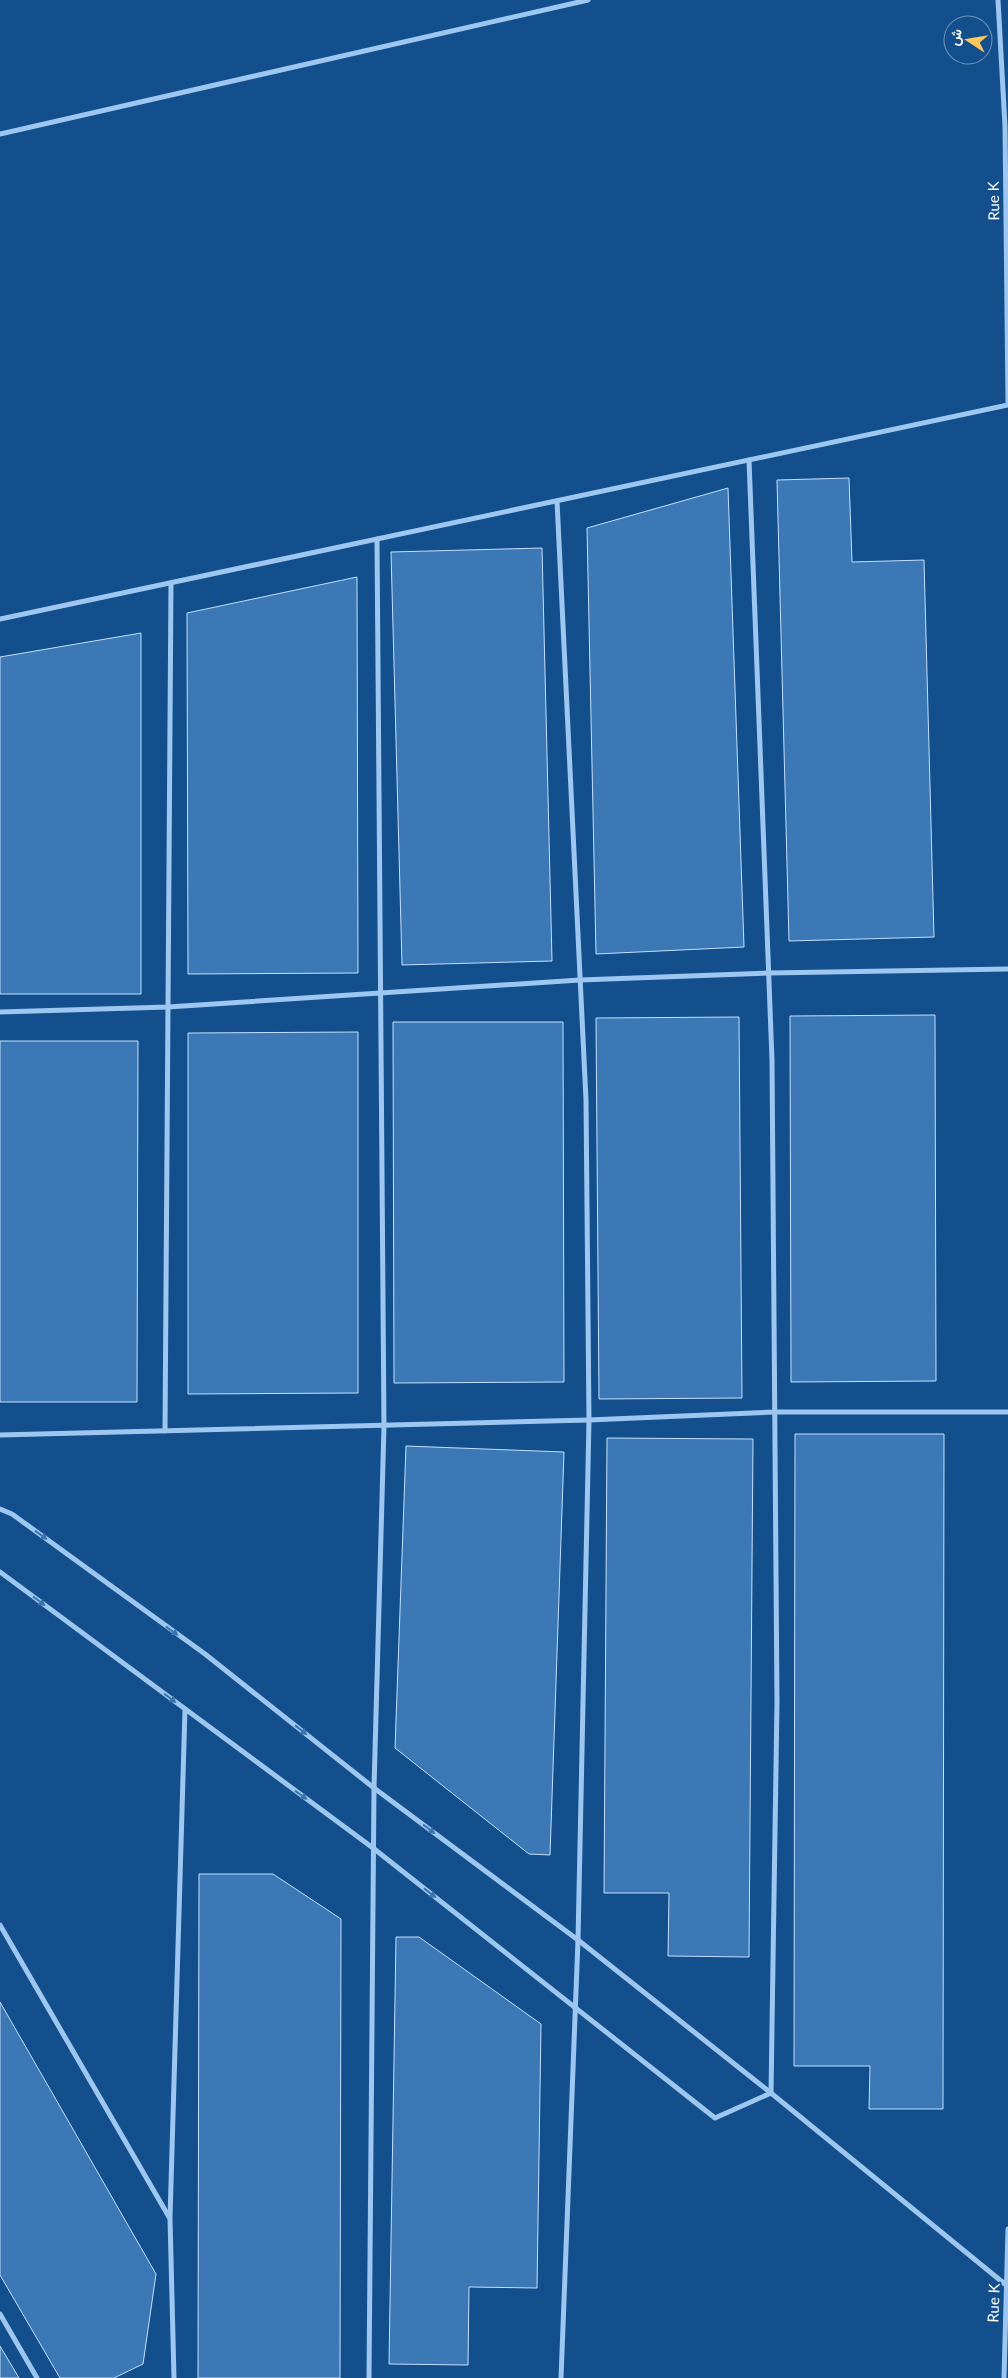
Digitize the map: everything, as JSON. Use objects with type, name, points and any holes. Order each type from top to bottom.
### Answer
[{"type":"street","points":[[0,134],[588,0]]},
{"type":"street","name":"Rue K","points":[[998,0],[1005,126],[1008,403]]},
{"type":"street","points":[[0,619],[1008,403]]},
{"type":"street","points":[[749,460],[772,1070],[777,1702],[771,2093]]},
{"type":"street","points":[[557,501],[586,1100],[589,1420],[578,1940],[561,2378]]},
{"type":"street","points":[[369,2378],[373,1848],[384,1426],[378,539]]},
{"type":"street","points":[[165,1432],[171,583]]},
{"type":"street","points":[[0,1012],[168,1007],[580,980],[769,973],[1008,969]]},
{"type":"street","points":[[0,1436],[589,1420],[775,1412],[1008,1412]]},
{"type":"street","points":[[0,1510],[12,1514],[205,1654],[374,1788],[578,1940],[771,2093],[1006,2285]]},
{"type":"street","points":[[0,1572],[373,1848],[715,2118],[771,2093]]},
{"type":"street","points":[[174,2378],[170,2218],[185,1709]]},
{"type":"street","points":[[0,1925],[170,2218]]},
{"type":"street","name":"Rue K","points":[[1004,2378],[1008,2229]]},
{"type":"street","points":[[0,2314],[37,2378]]},
{"type":"building","points":[[849,478],[852,562],[924,560],[934,937],[789,941],[777,480]]},
{"type":"building","points":[[728,488],[744,947],[596,954],[587,528]]},
{"type":"building","points":[[542,548],[552,961],[402,965],[391,552]]},
{"type":"building","points":[[357,577],[358,973],[188,974],[187,613]]},
{"type":"building","points":[[141,633],[141,994],[0,994],[0,657]]},
{"type":"building","points":[[935,1015],[936,1381],[791,1382],[790,1016]]},
{"type":"building","points":[[739,1017],[742,1398],[599,1399],[596,1018]]},
{"type":"building","points":[[393,1022],[563,1022],[564,1382],[394,1383]]},
{"type":"building","points":[[358,1032],[358,1393],[188,1394],[188,1033]]},
{"type":"building","points":[[0,1041],[138,1041],[137,1402],[0,1402]]},
{"type":"building","points":[[795,1434],[944,1434],[943,2109],[869,2109],[870,2066],[794,2066]]},
{"type":"building","points":[[607,1438],[753,1439],[749,1957],[668,1956],[669,1893],[604,1893]]},
{"type":"building","points":[[406,1446],[564,1452],[550,1855],[529,1854],[395,1748]]},
{"type":"building","points":[[199,1874],[273,1874],[341,1919],[340,2378],[198,2378]]},
{"type":"building","points":[[396,1937],[419,1937],[541,2024],[537,2288],[469,2287],[468,2365],[389,2364]]},
{"type":"building","points":[[0,2002],[156,2274],[143,2364],[114,2378],[60,2378],[0,2275]]},
{"type":"building","points":[[0,2346],[19,2378],[0,2378]]}]
